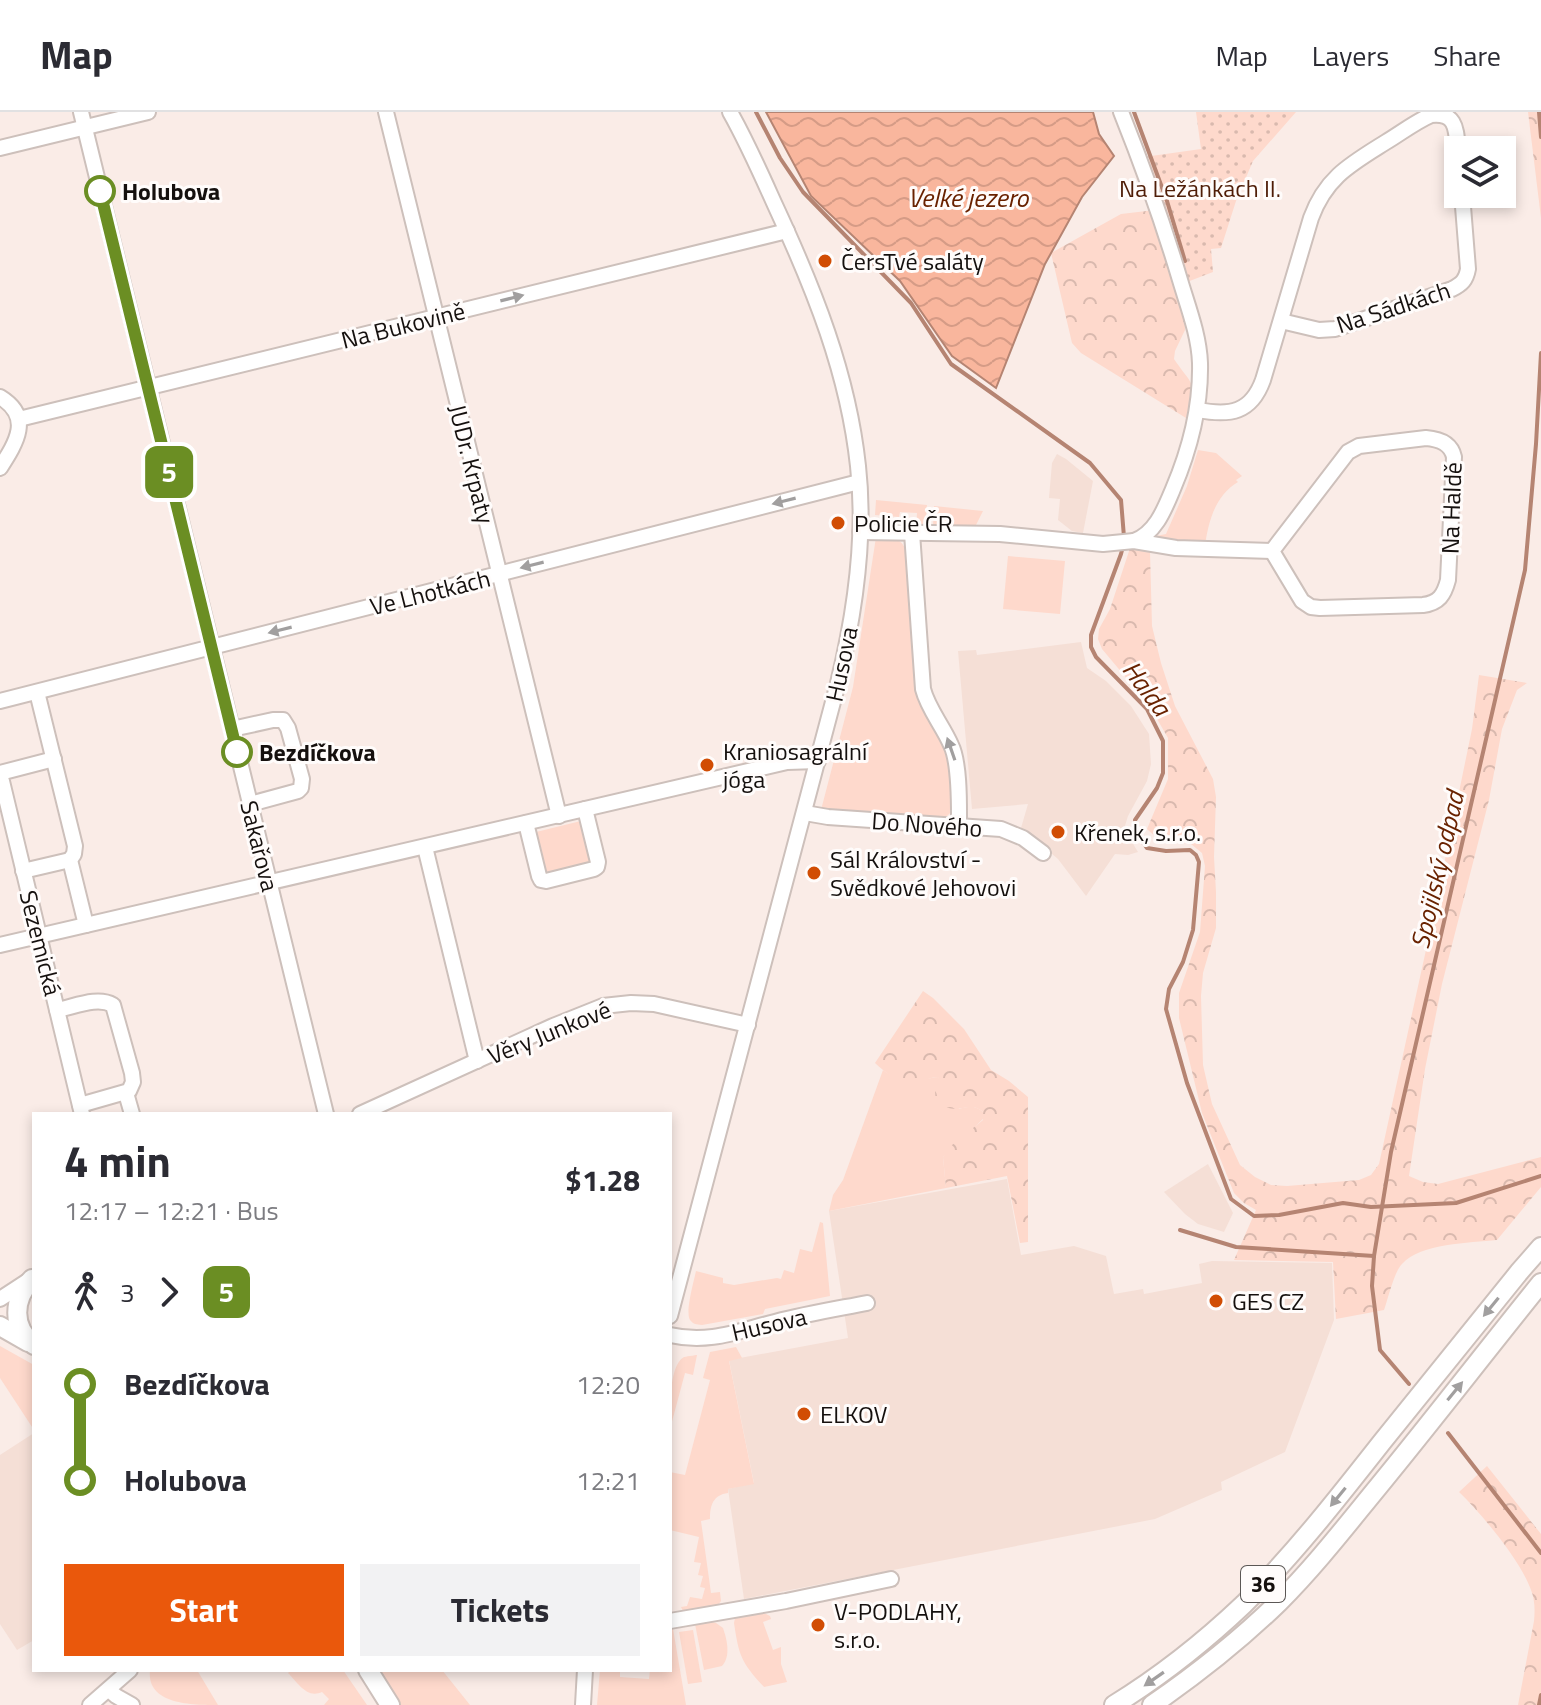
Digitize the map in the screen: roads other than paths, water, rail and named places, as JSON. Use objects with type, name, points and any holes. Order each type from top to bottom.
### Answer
[{"type":"main road","name":"36","points":[[1114,1705],[1190,1651],[1267,1580],[1318,1522],[1541,1247]]},
{"type":"main road","points":[[32,1279],[21,1294],[17,1317],[20,1331],[32,1343]]},
{"type":"main road","name":"36","points":[[1152,1705],[1231,1646],[1304,1576],[1541,1283]]},
{"type":"main road","points":[[0,1326],[32,1344]]},
{"type":"main road","points":[[369,1672],[390,1705]]},
{"type":"street","name":"Sakařova","points":[[81,112],[326,1112]]},
{"type":"street","points":[[0,148],[148,112]]},
{"type":"street","name":"JUDr. Krpaty","points":[[386,112],[559,816]]},
{"type":"street","name":"Husova","points":[[672,1309],[818,761],[849,632],[860,532],[859,482],[849,405],[837,358],[787,231],[730,112]]},
{"type":"street","points":[[1121,112],[1159,212],[1195,329],[1200,364],[1198,410],[1182,466],[1165,508],[1147,534],[1134,541]]},
{"type":"street","points":[[1198,410],[1225,413],[1239,410],[1252,402],[1260,388],[1314,209],[1338,174],[1426,117],[1436,114],[1446,116],[1453,122],[1457,136]]},
{"type":"street","name":"Na Sádkách","points":[[1281,321],[1319,330],[1335,329],[1461,284],[1468,269],[1463,208]]},
{"type":"street","name":"Na Bukovině","points":[[19,419],[787,231]]},
{"type":"street","points":[[0,397],[11,405],[19,419],[17,439],[0,468]]},
{"type":"street","name":"Na Haldě","points":[[1426,438],[1443,442],[1452,450],[1448,580],[1442,596],[1434,603],[1311,607],[1302,601],[1272,551],[1351,449],[1426,438]]},
{"type":"street","name":"Ve Lhotkách","points":[[0,701],[859,482]]},
{"type":"street","points":[[860,532],[1000,534],[1109,544],[1134,541],[1176,548],[1272,551]]},
{"type":"street","points":[[912,533],[923,689],[955,754],[959,826]]},
{"type":"street","points":[[23,871],[70,860],[75,846],[37,692]]},
{"type":"street","points":[[232,729],[274,719],[283,720],[302,779],[298,791],[250,804]]},
{"type":"street","points":[[0,773],[54,759]]},
{"type":"street","points":[[0,945],[787,762],[818,761]]},
{"type":"street","name":"Sezemická","points":[[0,773],[81,1109]]},
{"type":"street","points":[[526,823],[539,876],[546,881],[597,867],[585,809]]},
{"type":"street","name":"Do Nového","points":[[805,813],[1008,830],[1043,853]]},
{"type":"street","points":[[425,847],[477,1061]]},
{"type":"street","points":[[70,860],[86,925]]},
{"type":"street","points":[[57,1010],[98,1001],[113,1005],[132,1073],[132,1086],[126,1093],[81,1109]]},
{"type":"street","name":"Věry Junkové","points":[[364,1112],[591,1010],[614,1004],[654,1004],[748,1025]]},
{"type":"street","points":[[126,1093],[131,1112]]},
{"type":"street","points":[[0,1299],[32,1279]]},
{"type":"street","name":"Husova","points":[[672,1335],[699,1339],[736,1333],[867,1303]]},
{"type":"street","points":[[672,1621],[891,1579]]},
{"type":"street","points":[[90,1705],[128,1672]]},
{"type":"street","points":[[582,1705],[585,1676]]},
{"type":"street","points":[[109,1690],[132,1705]]},
{"type":"water","name":"Velké jezero","points":[[766,112],[1093,112],[1099,134],[1114,156],[1082,197],[1045,264],[996,388],[952,356],[900,281],[811,196]]},
{"type":"waterway","name":"Halda","points":[[756,112],[780,158],[803,192],[911,303],[951,364],[1090,463],[1121,500],[1124,537]]},
{"type":"waterway","points":[[1134,112],[1167,201],[1185,261]]},
{"type":"waterway","name":"Spojilský odpad","points":[[1539,112],[1541,137]]},
{"type":"waterway","name":"Spojilský odpad","points":[[1409,1384],[1380,1350],[1372,1286],[1374,1256],[1391,1152],[1525,570],[1541,353]]},
{"type":"waterway","name":"Halda","points":[[1123,546],[1091,635],[1091,647],[1096,657],[1147,709],[1163,741],[1163,773],[1157,788],[1135,820],[1137,834],[1147,848],[1190,850],[1199,862],[1193,930],[1183,962],[1169,989],[1166,1009],[1187,1083],[1231,1199],[1254,1216],[1279,1215],[1343,1203],[1371,1207],[1456,1203],[1541,1176]]},
{"type":"waterway","points":[[1180,1230],[1236,1247],[1374,1256]]},
{"type":"waterway","name":"Spojilský odpad","points":[[1448,1433],[1541,1553]]},
{"type":"waterway","name":"Spojilský odpad","points":[[1539,1705],[1541,1695]]},
{"type":"place","name":"Holubova","points":[[100,191]]},
{"type":"place","name":"ČersTvé saláty","points":[[825,261]]},
{"type":"place","name":"Policie ČR","points":[[838,523]]},
{"type":"place","name":"Bezdíčkova","points":[[237,752]]},
{"type":"place","name":"Kraniosagrální jóga","points":[[707,765]]},
{"type":"place","name":"Křenek, s.r.o.","points":[[1058,832]]},
{"type":"place","name":"Sál Království - Svědkové Jehovovi","points":[[814,873]]},
{"type":"place","name":"GES CZ","points":[[1216,1301]]},
{"type":"place","name":"ELKOV","points":[[804,1414]]},
{"type":"place","name":"V-PODLAHY, s.r.o.","points":[[818,1625]]},
{"type":"park label","name":"Na Ležánkách II.","points":[[1200,188]]}]
